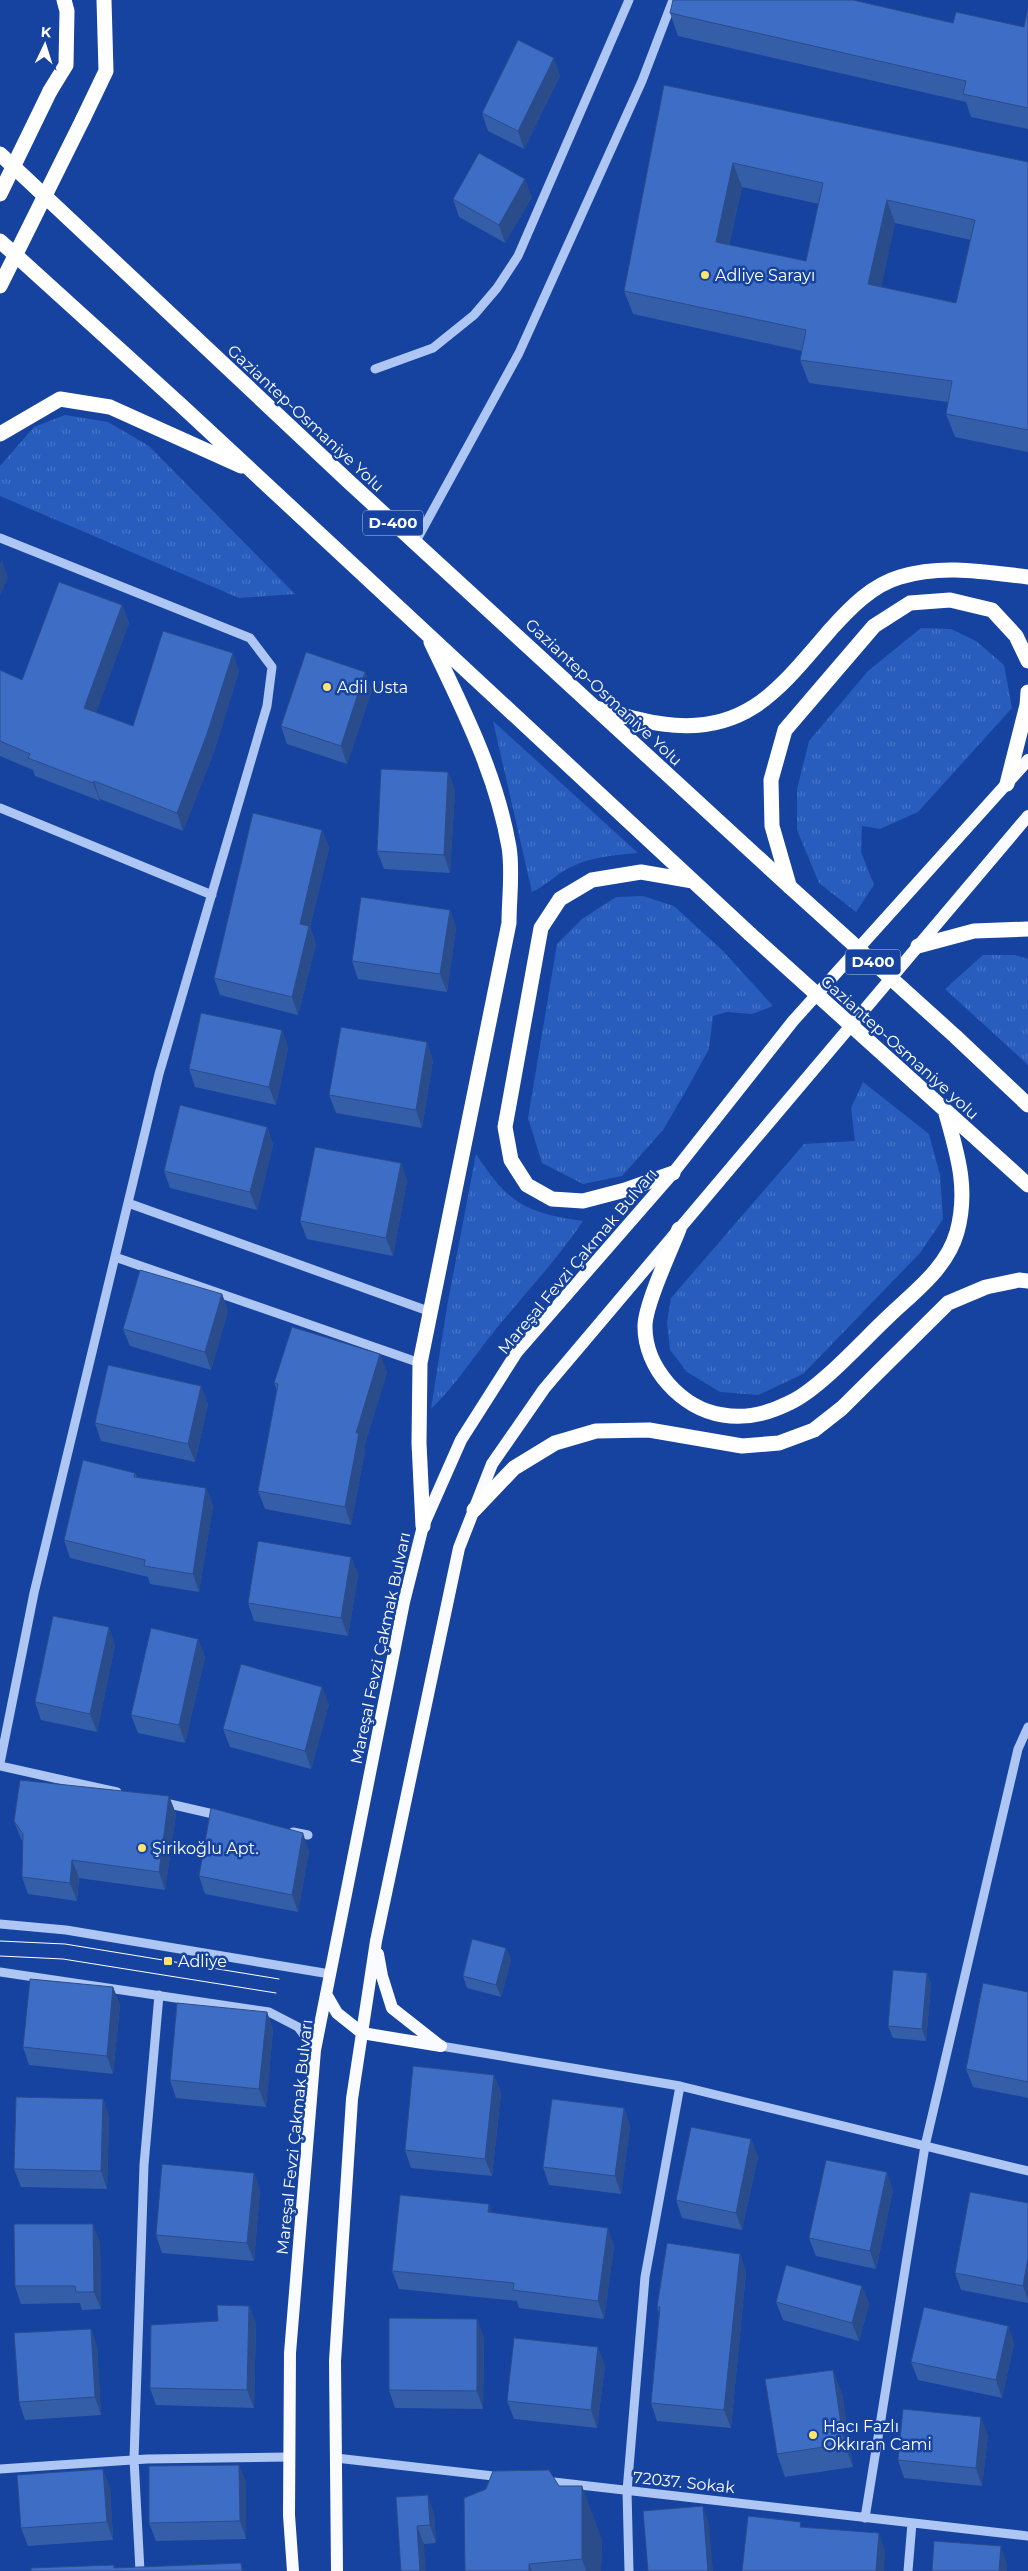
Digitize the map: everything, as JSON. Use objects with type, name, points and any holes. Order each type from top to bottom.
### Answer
[{"type":"highway","points":[[0,194],[50,91],[66,65],[67,10],[64,0]]},
{"type":"highway","points":[[0,286],[106,71],[104,0]]},
{"type":"highway","name":"Gaziantep-Osmaniye Yolu","points":[[0,154],[415,543],[790,887]]},
{"type":"highway","points":[[0,242],[253,472],[693,881]]},
{"type":"highway","points":[[0,434],[60,399],[110,406],[253,472]]},
{"type":"highway","points":[[595,708],[662,724],[706,726],[750,712],[790,677],[838,622],[867,594],[899,577],[934,570],[961,570],[1028,578]]},
{"type":"highway","points":[[790,887],[772,826],[771,780],[785,730],[874,626],[910,603],[950,600],[992,610],[1016,636],[1028,661]]},
{"type":"highway","points":[[423,1526],[419,1443],[420,1364],[509,923],[509,849],[493,778],[470,721],[427,634]]},
{"type":"highway","points":[[1007,784],[1027,705],[1028,692]]},
{"type":"highway","points":[[673,1173],[625,1190],[583,1201],[552,1198],[527,1185],[511,1160],[505,1127],[541,928],[560,899],[592,880],[642,872],[693,881]]},
{"type":"highway","name":"Gaziantep-Osmaniye yolu","points":[[693,881],[1028,1185]]},
{"type":"highway","name":"D400","points":[[790,887],[956,1036],[1028,1105]]},
{"type":"highway","points":[[918,946],[974,931],[1022,927],[1028,929]]},
{"type":"highway","points":[[679,1229],[653,1296],[645,1325],[651,1357],[665,1380],[688,1402],[723,1415],[761,1415],[791,1403],[818,1383],[942,1266],[957,1234],[964,1198],[960,1162],[945,1110]]},
{"type":"highway","points":[[474,1510],[514,1468],[555,1442],[596,1431],[649,1430],[742,1446],[779,1443],[814,1430],[842,1408],[948,1302],[986,1287],[1019,1280],[1028,1281]]},
{"type":"main road","name":"Mareşal Fevzi Çakmak Bulvarı","points":[[292,2571],[289,2515],[290,2353],[315,2050],[404,1602],[423,1526],[461,1440],[517,1352],[673,1173],[793,1021],[1028,760]]},
{"type":"main road","points":[[337,2571],[335,2361],[352,2099],[376,1941],[459,1548],[492,1464],[544,1389],[1028,816]]},
{"type":"main road","points":[[376,1941],[382,1976],[392,2008],[441,2046]]},
{"type":"main road","points":[[326,1994],[336,2013],[362,2033],[441,2046]]},
{"type":"street","points":[[375,369],[433,348],[474,315],[497,288],[518,256],[629,0]]},
{"type":"street","points":[[415,543],[519,353],[642,81],[673,0]]},
{"type":"street","points":[[0,538],[250,638],[272,667],[267,706],[159,1074],[34,1594],[0,1764],[125,1794]]},
{"type":"street","points":[[0,808],[212,894]]},
{"type":"street","points":[[128,1203],[431,1312]]},
{"type":"street","points":[[115,1257],[420,1364]]},
{"type":"street","points":[[865,2518],[925,2146],[1016,1759],[1028,1727]]},
{"type":"street","points":[[154,1800],[231,1818]]},
{"type":"street","points":[[279,1829],[308,1835]]},
{"type":"street","points":[[0,1924],[66,1930],[330,1974]]},
{"type":"street","points":[[0,1972],[268,2012],[298,2027],[315,2050]]},
{"type":"street","points":[[140,2571],[134,2459],[144,2165],[159,1995]]},
{"type":"street","points":[[441,2046],[680,2086],[1028,2171]]},
{"type":"street","points":[[629,2571],[627,2490],[645,2278],[680,2086]]},
{"type":"street","points":[[0,2469],[134,2459],[289,2457]]},
{"type":"street","points":[[336,2458],[510,2477]]},
{"type":"street","name":"72037. Sokak","points":[[539,2481],[1028,2536]]},
{"type":"street","points":[[908,2571],[912,2523]]},
{"type":"green space","points":[[65,415],[108,422],[149,446],[295,594],[239,598],[0,496],[0,466],[34,427]]},
{"type":"green space","points":[[921,628],[951,629],[976,641],[1004,665],[1012,708],[918,812],[880,829],[862,826],[861,852],[874,885],[856,912],[819,883],[797,830],[797,789],[809,741],[868,671]]},
{"type":"green space","points":[[493,721],[638,853],[585,861],[564,871],[532,892]]},
{"type":"green space","points":[[643,896],[674,906],[723,951],[773,1006],[752,1014],[727,1012],[713,1016],[709,1049],[663,1130],[622,1176],[583,1184],[542,1163],[528,1118],[557,944],[582,919],[616,897]]},
{"type":"green space","points":[[983,955],[1015,955],[1028,959],[1028,1065],[945,989]]},
{"type":"green space","points":[[863,1082],[929,1134],[940,1175],[943,1219],[920,1253],[803,1374],[758,1395],[720,1392],[687,1372],[670,1350],[667,1322],[671,1298],[804,1144],[855,1141],[851,1108]]},
{"type":"green space","points":[[476,1154],[498,1184],[520,1203],[546,1214],[583,1221],[563,1249],[496,1329],[457,1380],[431,1409],[447,1307]]},
{"type":"building","points":[[673,0],[853,0],[953,23],[956,12],[1024,27],[1028,8],[1028,108],[963,94],[966,81],[670,13]]},
{"type":"building","points":[[518,40],[554,58],[518,131],[482,113]]},
{"type":"building","name":"Adliye Sarayı","points":[[664,85],[1028,162],[1028,430],[946,414],[952,381],[800,360],[806,330],[624,291]],"holes":[[[733,163],[823,183],[806,261],[716,242]],[[887,200],[975,220],[956,303],[868,284]]]},
{"type":"building","points":[[479,153],[525,179],[499,225],[453,199]]},
{"type":"building","points":[[59,582],[122,605],[84,708],[133,726],[163,631],[233,653],[207,734],[177,813],[28,758],[30,754],[0,741],[0,670],[22,680]]},
{"type":"building","points":[[306,652],[365,672],[341,746],[281,726]]},
{"type":"building","points":[[381,769],[448,772],[444,855],[377,851]]},
{"type":"building","points":[[253,813],[322,830],[300,924],[309,926],[292,997],[214,978]]},
{"type":"building","points":[[361,897],[450,910],[440,974],[352,961]]},
{"type":"building","points":[[201,1013],[282,1030],[269,1087],[189,1069]]},
{"type":"building","points":[[341,1027],[427,1042],[416,1110],[329,1095]]},
{"type":"building","points":[[180,1105],[267,1127],[250,1192],[164,1171]]},
{"type":"building","points":[[315,1147],[401,1163],[386,1238],[300,1221]]},
{"type":"building","points":[[140,1270],[222,1294],[205,1352],[123,1329]]},
{"type":"building","points":[[292,1327],[380,1354],[356,1433],[359,1433],[345,1507],[258,1491],[278,1384],[274,1383]]},
{"type":"building","points":[[108,1365],[201,1386],[188,1444],[95,1423]]},
{"type":"building","points":[[83,1460],[135,1473],[134,1477],[206,1488],[193,1574],[144,1566],[145,1560],[64,1540]]},
{"type":"building","points":[[258,1541],[351,1557],[341,1618],[248,1603]]},
{"type":"building","points":[[53,1616],[109,1627],[90,1714],[35,1702]]},
{"type":"building","points":[[151,1628],[198,1639],[179,1725],[131,1715]]},
{"type":"building","points":[[241,1664],[322,1687],[305,1751],[223,1729]]},
{"type":"building","points":[[20,1780],[169,1796],[159,1872],[72,1860],[70,1883],[22,1877],[23,1834],[14,1821]]},
{"type":"building","points":[[211,1808],[303,1833],[292,1895],[199,1876]]},
{"type":"building","points":[[472,1939],[506,1948],[496,1985],[463,1976]]},
{"type":"building","points":[[893,1970],[927,1973],[922,2029],[888,2026]]},
{"type":"building","points":[[30,1979],[113,1987],[107,2056],[23,2047]]},
{"type":"building","points":[[983,1983],[1028,1992],[1028,2082],[966,2069]]},
{"type":"building","points":[[177,2003],[267,2012],[259,2089],[170,2080]]},
{"type":"building","points":[[413,2066],[494,2075],[485,2159],[405,2150]]},
{"type":"building","points":[[16,2097],[103,2099],[101,2171],[14,2169]]},
{"type":"building","points":[[552,2099],[624,2108],[615,2176],[543,2167]]},
{"type":"building","points":[[691,2127],[751,2139],[736,2213],[676,2200]]},
{"type":"building","points":[[826,2160],[887,2172],[870,2251],[809,2238]]},
{"type":"building","points":[[162,2164],[254,2173],[247,2243],[156,2235]]},
{"type":"building","points":[[970,2192],[1028,2203],[1028,2258],[1023,2286],[955,2273]]},
{"type":"building","points":[[400,2195],[489,2204],[488,2212],[608,2228],[598,2301],[513,2290],[514,2283],[392,2271]]},
{"type":"building","points":[[14,2224],[93,2224],[94,2292],[76,2292],[75,2286],[15,2286]]},
{"type":"building","points":[[667,2243],[740,2254],[724,2410],[651,2403],[660,2307],[657,2307]]},
{"type":"building","points":[[786,2265],[862,2286],[852,2323],[776,2302]]},
{"type":"building","points":[[217,2305],[249,2306],[247,2390],[150,2388],[151,2325],[218,2321]]},
{"type":"building","points":[[924,2307],[1008,2326],[996,2380],[911,2362]]},
{"type":"building","points":[[389,2318],[477,2319],[477,2391],[389,2390]]},
{"type":"building","points":[[91,2329],[95,2397],[19,2402],[14,2333]]},
{"type":"building","points":[[514,2338],[598,2347],[591,2410],[507,2401]]},
{"type":"building","name":"Hacı Fazlı Okkıran Cami","points":[[833,2370],[844,2444],[777,2454],[765,2379]]},
{"type":"building","points":[[903,2409],[981,2417],[976,2468],[898,2460]]},
{"type":"building","points":[[239,2465],[240,2521],[149,2523],[149,2466]]},
{"type":"building","points":[[103,2469],[107,2522],[21,2528],[17,2475]]},
{"type":"building","points":[[549,2470],[559,2486],[582,2486],[582,2559],[529,2564],[529,2571],[465,2571],[464,2498],[486,2489],[493,2471]]},
{"type":"building","points":[[428,2495],[430,2525],[417,2526],[420,2571],[401,2571],[396,2497]]},
{"type":"building","points":[[703,2506],[708,2571],[648,2571],[643,2511]]},
{"type":"building","points":[[748,2516],[801,2522],[800,2527],[879,2533],[876,2571],[742,2571]]},
{"type":"building","points":[[934,2541],[1001,2546],[999,2571],[932,2571]]},
{"type":"building","points":[[241,2563],[242,2571],[31,2571],[31,2568],[114,2565],[114,2568]]},
{"type":"tram line","points":[[0,1941],[65,1944],[279,1979]]},
{"type":"tram line","points":[[0,1956],[63,1959],[276,1993]]},
{"type":"place","name":"Adliye Sarayı","points":[[705,275]]},
{"type":"place","name":"Adil Usta","points":[[327,687]]},
{"type":"place","name":"Şirikoğlu Apt.","points":[[142,1848]]},
{"type":"place","name":"Adliye","points":[[168,1961]]},
{"type":"place","name":"Hacı Fazlı Okkıran Cami","points":[[813,2435]]}]
